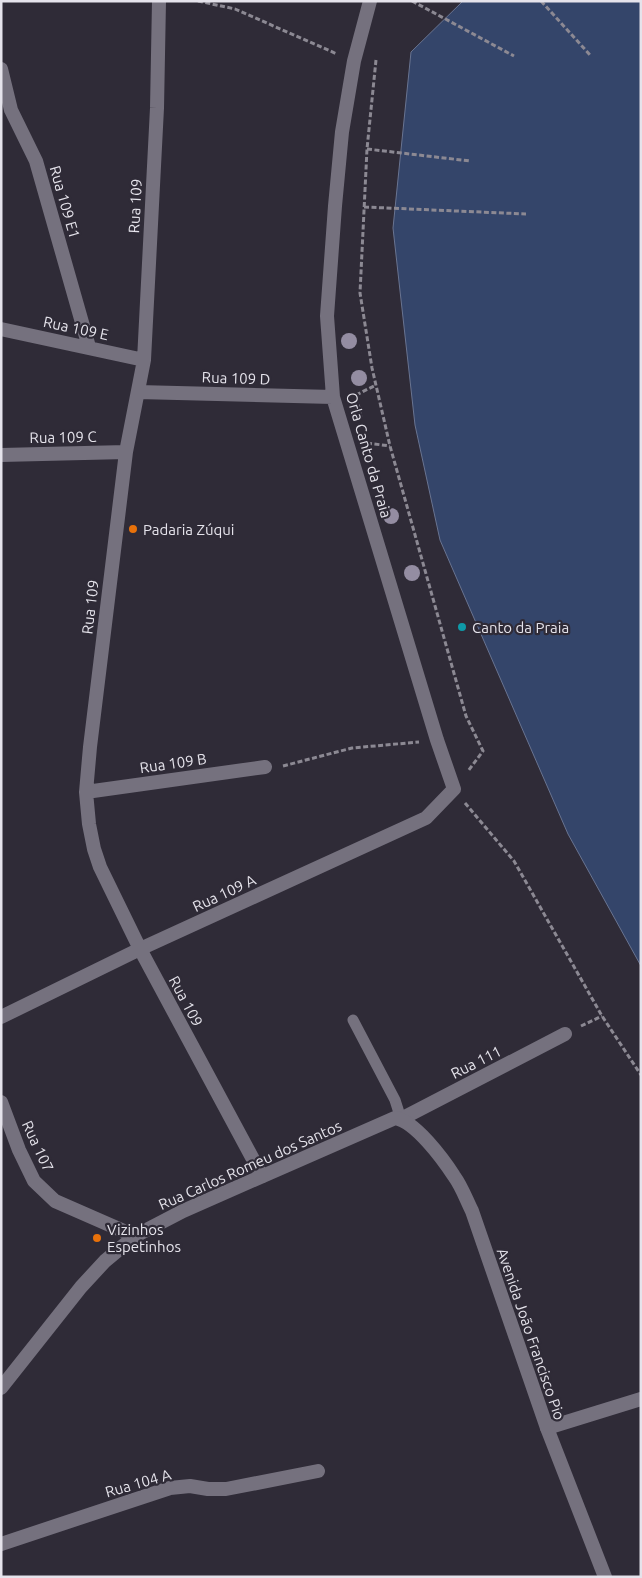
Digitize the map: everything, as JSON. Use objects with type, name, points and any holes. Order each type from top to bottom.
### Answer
[{"type":"street","name":"Rua 109","points":[[159,1],[157,108],[144,360],[126,452],[86,792],[89,824],[100,868],[140,949],[262,1176]]},
{"type":"street","name":"Orla Canto da Praia","points":[[370,1],[354,61],[342,132],[327,316],[333,397],[437,740],[454,789]]},
{"type":"street","name":"Rua 109 E1","points":[[1,69],[11,110],[36,161],[89,347]]},
{"type":"street","name":"Rua 109 E","points":[[1,330],[144,360]]},
{"type":"street","name":"Rua 109 D","points":[[138,392],[333,397]]},
{"type":"street","name":"Rua 109 C","points":[[1,455],[126,452]]},
{"type":"street","name":"Rua 109 B","points":[[86,792],[265,767]]},
{"type":"street","name":"Rua 109 A","points":[[1,1017],[140,949],[426,818],[454,789]]},
{"type":"street","name":"Rua 111","points":[[401,1119],[565,1034]]},
{"type":"street","name":"Rua 107","points":[[1,1102],[19,1150],[34,1181],[41,1188],[55,1201],[135,1236]]},
{"type":"street","name":"Rua Carlos Romeu dos Santos","points":[[1,1388],[80,1287],[105,1261],[135,1236],[183,1211],[262,1176],[395,1118],[401,1119]]},
{"type":"street","name":"Avenida João Francisco Pio","points":[[401,1119],[411,1124],[454,1176],[472,1211],[547,1428],[605,1577]]},
{"type":"street","points":[[547,1428],[641,1399]]},
{"type":"street","name":"Rua 104 A","points":[[1,1544],[170,1488],[190,1486],[226,1489],[318,1471]]},
{"type":"lane","points":[[353,1020],[395,1100],[401,1119]]},
{"type":"path","points":[[198,1],[235,9],[354,61]]},
{"type":"path","points":[[412,1],[514,56]]},
{"type":"path","points":[[541,1],[592,56]]},
{"type":"path","points":[[377,54],[367,149],[360,293],[376,385],[390,446],[466,716],[483,751],[454,789],[514,861],[602,1016],[641,1075]]},
{"type":"path","points":[[367,149],[470,161]]},
{"type":"path","points":[[364,207],[526,214]]},
{"type":"path","points":[[362,424],[356,394],[376,385]]},
{"type":"path","points":[[364,434],[367,443],[390,446]]},
{"type":"path","points":[[265,767],[274,768],[352,748],[437,740]]},
{"type":"path","points":[[565,1034],[602,1016]]},
{"type":"water","points":[[463,1],[641,1],[641,966],[568,834],[440,540],[415,425],[393,228],[411,52]]},
{"type":"place","name":"Padaria Zúqui","points":[[133,529]]},
{"type":"place","name":"Canto da Praia","points":[[462,627]]},
{"type":"place","name":"Vizinhos Espetinhos","points":[[97,1238]]}]
